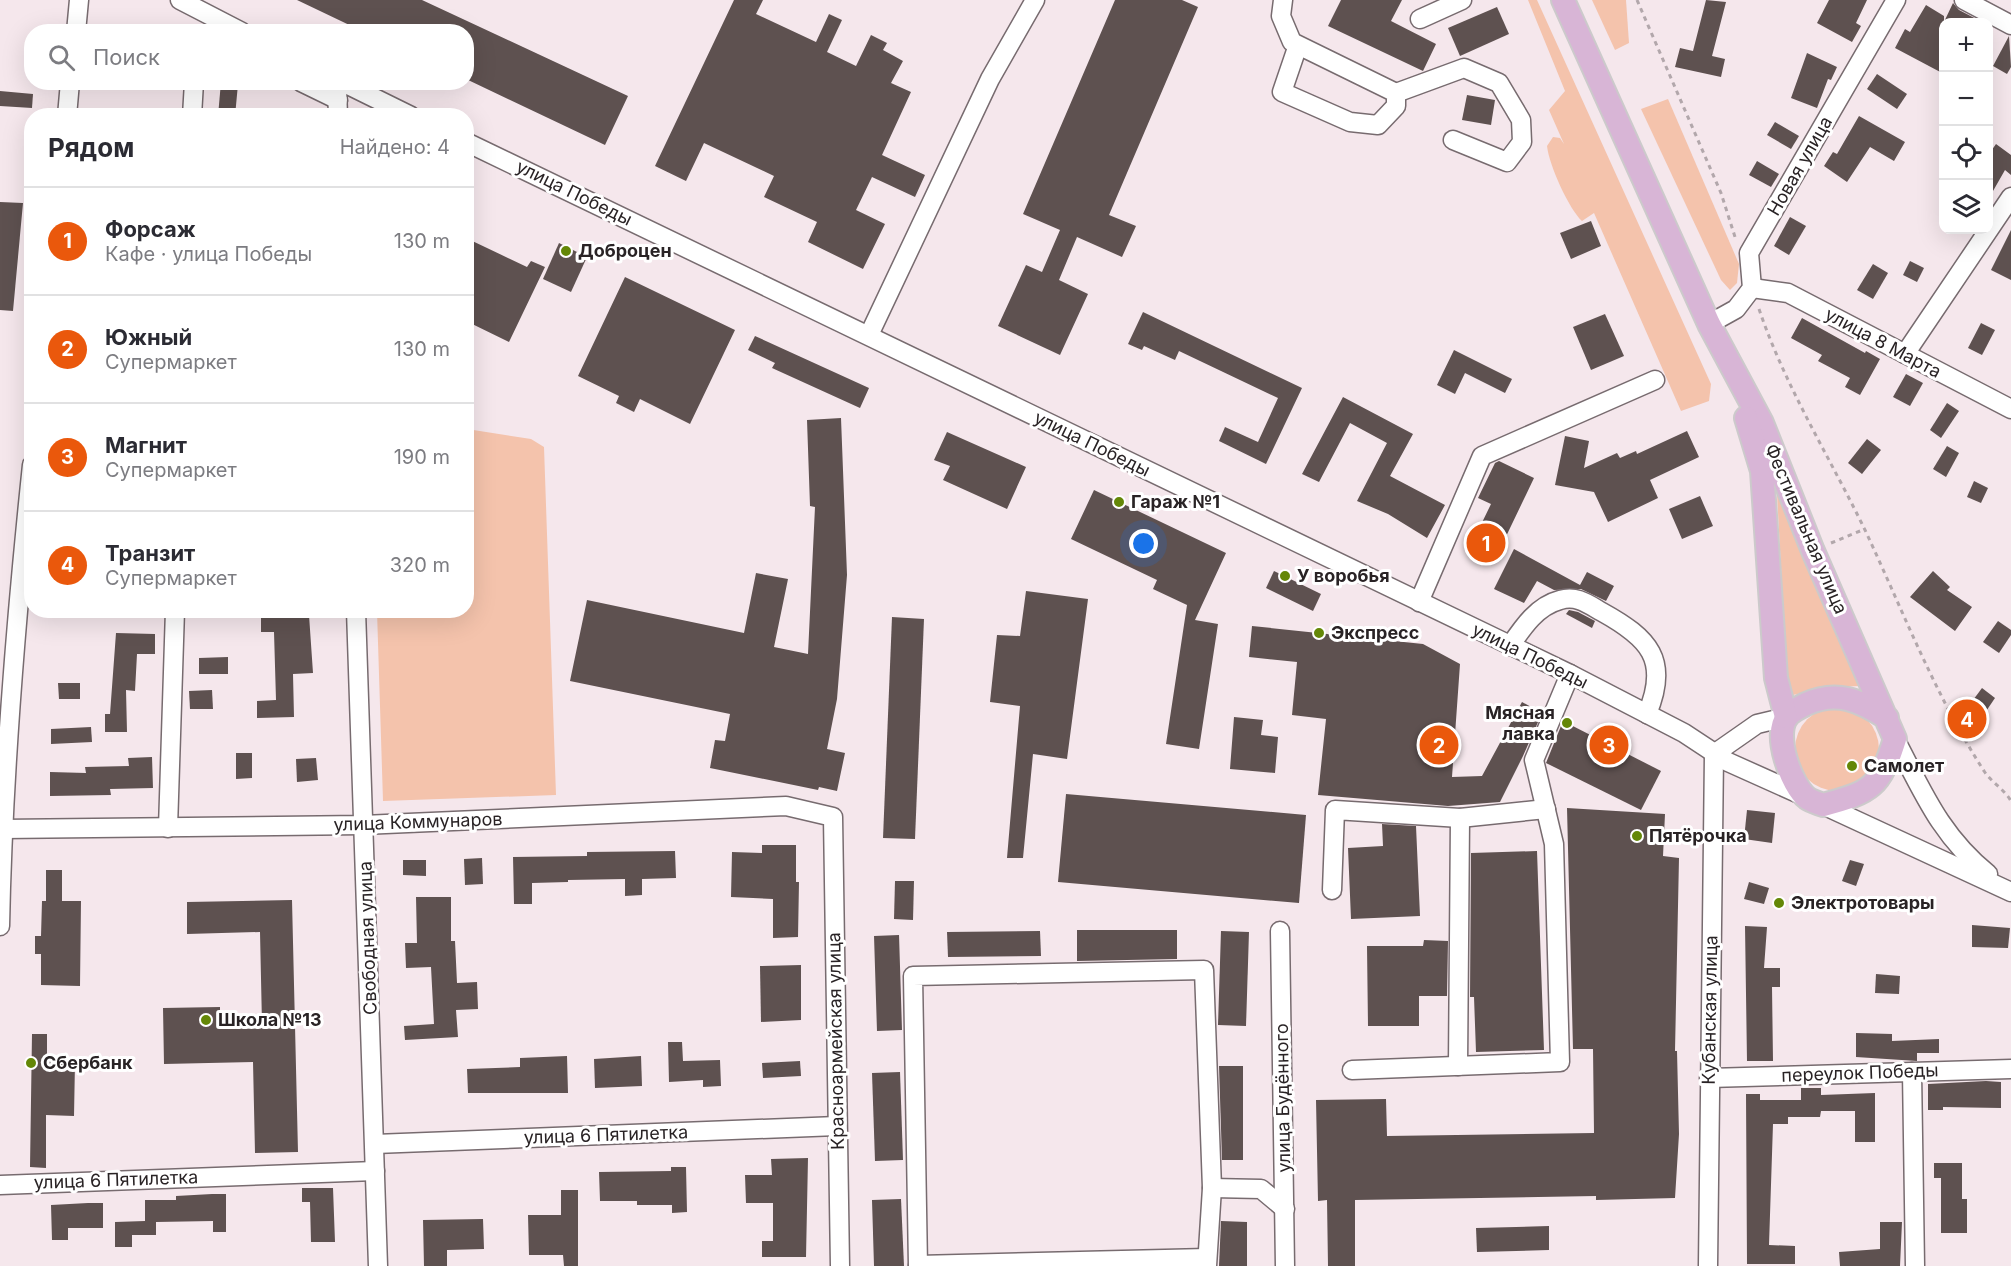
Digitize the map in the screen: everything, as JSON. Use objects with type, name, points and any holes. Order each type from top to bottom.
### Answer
[{"type":"main road","name":"Фестивальная улица","points":[[1563,0],[1714,334],[1743,406],[1762,471],[1776,678],[1786,717]]},
{"type":"main road","name":"Фестивальная улица","points":[[1714,334],[1762,423],[1813,551],[1887,718]]},
{"type":"main road","points":[[1841,696],[1864,703],[1887,718],[1896,739],[1881,778],[1865,792],[1815,801],[1792,776],[1783,754],[1782,734],[1786,717],[1802,706],[1822,697],[1841,696]]},
{"type":"street","points":[[76,24],[79,0]]},
{"type":"street","points":[[180,0],[226,24]]},
{"type":"street","points":[[869,335],[990,79],[1035,0]]},
{"type":"street","points":[[1283,0],[1281,16],[1292,42],[1396,93],[1464,68],[1499,83],[1521,120],[1522,142],[1508,162],[1453,140]]},
{"type":"street","points":[[1420,19],[1462,0]]},
{"type":"street","name":"Новая улица","points":[[1752,288],[1749,253],[1896,0]]},
{"type":"street","points":[[1964,0],[2011,25]]},
{"type":"street","points":[[1298,45],[1282,93],[1350,123],[1378,124],[1396,106],[1396,93]]},
{"type":"street","points":[[68,108],[69,90]]},
{"type":"street","points":[[192,108],[193,90]]},
{"type":"street","points":[[324,90],[384,108]]},
{"type":"street","name":"улица Победы","points":[[474,146],[1570,674],[1684,733],[1714,754],[2011,892]]},
{"type":"street","points":[[1905,354],[2011,197]]},
{"type":"street","points":[[1714,334],[1752,288]]},
{"type":"street","name":"улица 8 Марта","points":[[1752,288],[1788,293],[2011,409]]},
{"type":"street","points":[[1419,602],[1482,456],[1655,380]]},
{"type":"street","points":[[0,926],[2,829],[24,543]]},
{"type":"street","points":[[1510,646],[1527,620],[1558,600],[1577,597],[1633,629],[1652,652],[1656,673],[1655,696],[1647,714]]},
{"type":"street","points":[[168,828],[175,618]]},
{"type":"street","name":"Свободная улица","points":[[356,618],[378,1266]]},
{"type":"street","points":[[1353,1070],[1560,1062],[1554,844],[1534,760],[1570,674]]},
{"type":"street","points":[[1758,724],[1770,705],[1776,678]]},
{"type":"street","points":[[1714,754],[1758,724],[1786,717]]},
{"type":"street","name":"улица Победы","points":[[1896,739],[1947,834],[1968,858],[2011,892]]},
{"type":"street","name":"Кубанская улица","points":[[1708,1266],[1714,754]]},
{"type":"street","name":"улица Коммунаров","points":[[2,829],[363,825],[786,806],[833,817]]},
{"type":"street","points":[[1332,890],[1335,810],[1460,818],[1546,809]]},
{"type":"street","name":"Красноармейская улица","points":[[833,817],[840,1266]]},
{"type":"street","points":[[1458,1066],[1460,818]]},
{"type":"street","name":"улица Будённого","points":[[1280,930],[1286,1266]]},
{"type":"street","points":[[1204,970],[1212,1188],[1207,1262],[918,1265],[913,976],[1204,970]]},
{"type":"street","name":"переулок Победы","points":[[1709,1078],[2011,1069]]},
{"type":"street","points":[[1912,1072],[1915,1266]]},
{"type":"street","name":"улица 6 Пятилетка","points":[[375,1144],[837,1126]]},
{"type":"street","name":"улица 6 Пятилетка","points":[[0,1185],[375,1171]]},
{"type":"street","points":[[1212,1188],[1261,1189],[1285,1209]]},
{"type":"path","points":[[1638,0],[1721,194],[1738,246]]},
{"type":"path","points":[[1752,288],[1771,344],[1864,530],[1945,702],[1985,773],[2004,790],[2011,801]]},
{"type":"shaded area","points":[[1528,0],[1537,0],[1711,384],[1709,401],[1681,411],[1594,213],[1582,221],[1571,207],[1560,186],[1547,146],[1553,137],[1560,138],[1564,144],[1549,110],[1565,91]]},
{"type":"shaded area","points":[[1592,0],[1626,0],[1629,43],[1615,50]]},
{"type":"shaded area","points":[[1668,99],[1739,264],[1737,283],[1730,290],[1721,280],[1641,109]]},
{"type":"shaded area","points":[[474,430],[531,439],[544,447],[556,795],[383,801],[377,618],[474,618]]},
{"type":"shaded area","points":[[1777,494],[1862,686],[1831,687],[1788,696]]},
{"type":"shaded area","points":[[1837,707],[1853,710],[1867,719],[1876,733],[1879,749],[1876,765],[1867,779],[1853,788],[1837,791],[1821,788],[1807,779],[1798,765],[1795,749],[1798,733],[1807,719],[1821,710]]},
{"type":"building","points":[[297,0],[422,0],[474,24],[347,24]]},
{"type":"building","points":[[734,0],[763,0],[756,14],[816,42],[829,14],[842,20],[827,52],[856,66],[871,35],[887,43],[883,50],[903,61],[891,83],[911,92],[882,155],[925,175],[915,197],[872,177],[856,210],[885,224],[863,269],[808,242],[817,222],[764,197],[774,176],[704,143],[686,181],[655,166]]},
{"type":"building","points":[[1115,0],[1182,0],[1198,7],[1109,215],[1136,226],[1122,257],[1077,237],[1059,280],[1088,294],[1060,355],[998,326],[1026,265],[1042,272],[1060,230],[1023,214]]},
{"type":"building","points":[[1341,0],[1402,0],[1391,21],[1436,44],[1423,71],[1328,26]]},
{"type":"building","points":[[1706,0],[1726,2],[1712,56],[1725,59],[1721,77],[1675,67],[1680,48],[1693,51]]},
{"type":"building","points":[[1829,0],[1867,0],[1856,23],[1861,26],[1852,42],[1817,23]]},
{"type":"building","points":[[1953,3],[1959,10],[1974,18],[1946,18]]},
{"type":"building","points":[[1926,5],[1944,18],[1939,18],[1939,71],[1895,48],[1905,29],[1910,32]]},
{"type":"building","points":[[1497,7],[1509,34],[1460,56],[1448,28]]},
{"type":"building","points":[[474,24],[628,96],[605,145],[474,83]]},
{"type":"building","points":[[2009,36],[2011,67],[2007,74],[1993,66]]},
{"type":"building","points":[[1807,53],[1837,67],[1831,80],[1828,79],[1817,108],[1791,98]]},
{"type":"building","points":[[1877,74],[1907,94],[1897,109],[1867,89]]},
{"type":"building","points":[[220,90],[237,90],[236,108],[219,108]]},
{"type":"building","points":[[0,91],[33,94],[32,108],[0,106]]},
{"type":"building","points":[[1467,95],[1495,100],[1491,125],[1462,120]]},
{"type":"building","points":[[1859,116],[1905,142],[1894,161],[1870,147],[1847,182],[1824,166],[1833,152],[1837,154]]},
{"type":"building","points":[[1775,122],[1799,136],[1791,149],[1767,135]]},
{"type":"building","points":[[1996,144],[2011,155],[2011,175],[2005,170],[1993,191],[1993,180],[1993,148]]},
{"type":"building","points":[[1757,161],[1779,174],[1771,187],[1749,175]]},
{"type":"building","points":[[0,202],[23,203],[13,311],[0,310]]},
{"type":"building","points":[[1790,217],[1806,226],[1789,255],[1774,246]]},
{"type":"building","points":[[1591,221],[1601,246],[1571,259],[1560,233]]},
{"type":"building","points":[[2011,230],[2011,280],[1991,270]]},
{"type":"building","points":[[474,242],[527,267],[531,261],[545,267],[509,342],[474,325]]},
{"type":"building","points":[[559,243],[587,257],[571,292],[543,279]]},
{"type":"building","points":[[1910,261],[1924,268],[1917,282],[1903,275]]},
{"type":"building","points":[[1873,264],[1888,273],[1873,299],[1857,290]]},
{"type":"building","points":[[625,277],[735,330],[690,424],[640,399],[634,412],[616,403],[619,396],[578,376]]},
{"type":"building","points":[[1143,312],[1302,388],[1266,464],[1219,441],[1225,427],[1258,442],[1278,398],[1179,351],[1175,360],[1144,346],[1142,350],[1128,344]]},
{"type":"building","points":[[1605,314],[1624,356],[1591,370],[1573,327]]},
{"type":"building","points":[[1802,318],[1880,359],[1860,395],[1845,387],[1850,378],[1818,361],[1822,355],[1791,338]]},
{"type":"building","points":[[1981,323],[1995,330],[1982,355],[1968,348]]},
{"type":"building","points":[[755,336],[869,388],[860,408],[772,368],[775,363],[748,350]]},
{"type":"building","points":[[1454,350],[1512,379],[1505,393],[1465,373],[1455,394],[1437,385]]},
{"type":"building","points":[[1906,374],[1923,383],[1910,406],[1893,397]]},
{"type":"building","points":[[1343,397],[1413,434],[1390,476],[1445,505],[1427,538],[1388,514],[1357,501],[1387,443],[1350,423],[1319,482],[1302,474]]},
{"type":"building","points":[[1947,403],[1959,411],[1941,438],[1930,430]]},
{"type":"building","points":[[841,418],[847,575],[837,699],[827,749],[845,753],[837,791],[819,787],[818,790],[710,768],[715,740],[725,741],[730,714],[570,681],[587,600],[744,633],[756,573],[788,579],[774,647],[808,654],[815,507],[810,506],[807,420]]},
{"type":"building","points":[[1687,431],[1699,457],[1650,480],[1658,498],[1608,522],[1594,492],[1555,485],[1565,436],[1589,441],[1584,468],[1617,453],[1620,458],[1636,451],[1637,454]]},
{"type":"building","points":[[947,432],[1026,467],[1007,509],[943,480],[950,466],[934,460]]},
{"type":"building","points":[[1867,439],[1881,450],[1862,474],[1848,463]]},
{"type":"building","points":[[1947,446],[1959,453],[1946,477],[1933,469]]},
{"type":"building","points":[[1499,461],[1534,478],[1500,549],[1475,537],[1491,504],[1478,498],[1495,463]]},
{"type":"building","points":[[1974,481],[1988,488],[1981,503],[1967,497]]},
{"type":"building","points":[[1094,490],[1226,553],[1195,620],[1218,624],[1199,749],[1166,744],[1187,605],[1153,589],[1157,580],[1071,539]]},
{"type":"building","points":[[1700,496],[1713,526],[1682,539],[1669,509]]},
{"type":"building","points":[[1514,549],[1580,585],[1587,572],[1614,586],[1606,601],[1581,589],[1554,590],[1537,581],[1524,603],[1494,589]]},
{"type":"building","points":[[1274,571],[1321,594],[1313,611],[1266,588]]},
{"type":"building","points":[[1933,571],[1950,587],[1947,590],[1972,607],[1955,631],[1910,597]]},
{"type":"building","points":[[1026,591],[1088,599],[1067,759],[1033,754],[1023,858],[1007,858],[1020,706],[990,702],[997,635],[1020,636]]},
{"type":"building","points":[[1569,610],[1595,621],[1592,628],[1566,614]]},
{"type":"building","points":[[892,617],[924,619],[915,839],[883,838]]},
{"type":"building","points":[[261,618],[309,618],[313,673],[293,674],[294,717],[257,718],[257,701],[276,700],[274,632],[261,632]]},
{"type":"building","points":[[1998,621],[2011,630],[2011,635],[1999,653],[1983,642]]},
{"type":"building","points":[[1252,626],[1423,644],[1460,664],[1452,777],[1482,776],[1522,702],[1542,713],[1500,802],[1448,806],[1318,795],[1326,719],[1292,715],[1297,662],[1249,657]]},
{"type":"building","points":[[116,633],[155,634],[155,654],[137,654],[135,691],[126,690],[127,732],[105,732],[105,714],[110,714]]},
{"type":"building","points":[[228,657],[228,674],[199,674],[199,658]]},
{"type":"building","points":[[58,683],[80,683],[80,699],[59,699]]},
{"type":"building","points":[[1982,688],[1995,698],[1976,726],[1962,715]]},
{"type":"building","points":[[212,690],[213,709],[190,709],[189,691]]},
{"type":"building","points":[[1234,717],[1263,720],[1261,735],[1278,737],[1275,773],[1230,769]]},
{"type":"building","points":[[1563,721],[1661,771],[1641,810],[1546,763]]},
{"type":"building","points":[[91,727],[92,742],[51,744],[51,729]]},
{"type":"building","points":[[236,753],[252,753],[252,778],[236,779]]},
{"type":"building","points":[[152,757],[153,788],[110,789],[111,795],[50,796],[50,772],[86,773],[85,767],[129,766],[128,758]]},
{"type":"building","points":[[316,758],[318,780],[297,782],[296,759]]},
{"type":"building","points":[[1066,794],[1306,815],[1299,903],[1058,882]]},
{"type":"building","points":[[1567,808],[1665,814],[1663,856],[1679,858],[1675,1051],[1677,1051],[1679,1134],[1675,1198],[1596,1200],[1596,1196],[1355,1200],[1355,1266],[1328,1266],[1327,1200],[1318,1201],[1316,1100],[1386,1099],[1387,1136],[1594,1133],[1593,1049],[1573,1049]]},
{"type":"building","points":[[1747,810],[1775,813],[1772,843],[1744,839]]},
{"type":"building","points":[[1382,824],[1416,826],[1420,916],[1351,919],[1348,848],[1383,846]]},
{"type":"building","points":[[762,845],[796,845],[796,882],[799,882],[798,937],[773,938],[773,899],[731,897],[732,852],[762,853]]},
{"type":"building","points":[[675,851],[676,878],[642,879],[642,895],[625,896],[625,879],[568,880],[568,882],[532,883],[532,904],[514,904],[513,857],[587,856],[587,852]]},
{"type":"building","points":[[1537,851],[1544,1050],[1476,1052],[1474,997],[1470,997],[1471,853]]},
{"type":"building","points":[[482,858],[483,884],[465,885],[464,859]]},
{"type":"building","points":[[403,860],[426,860],[426,876],[403,875]]},
{"type":"building","points":[[1850,860],[1864,864],[1856,886],[1842,881]]},
{"type":"building","points":[[46,870],[62,870],[62,901],[81,901],[80,986],[41,985],[41,954],[35,954],[35,936],[41,936],[42,901],[46,901]]},
{"type":"building","points":[[895,881],[914,881],[913,920],[894,919]]},
{"type":"building","points":[[1749,882],[1769,888],[1764,904],[1744,899]]},
{"type":"building","points":[[416,897],[451,897],[451,941],[455,941],[457,983],[477,982],[478,1009],[456,1010],[458,1037],[405,1040],[404,1026],[434,1024],[431,967],[406,968],[405,943],[417,943]]},
{"type":"building","points":[[292,900],[298,1152],[255,1153],[253,1062],[164,1064],[163,1008],[220,1007],[220,1025],[262,1024],[260,932],[187,934],[187,902]]},
{"type":"building","points":[[1972,925],[2010,928],[2008,948],[1972,947]]},
{"type":"building","points":[[1745,926],[1767,927],[1764,968],[1780,968],[1780,987],[1772,987],[1773,1061],[1747,1061]]},
{"type":"building","points":[[1077,930],[1177,930],[1177,959],[1077,961]]},
{"type":"building","points":[[1040,931],[1041,956],[948,957],[947,932]]},
{"type":"building","points":[[1221,931],[1249,932],[1246,1026],[1218,1025]]},
{"type":"building","points":[[899,935],[902,1030],[877,1031],[874,936]]},
{"type":"building","points":[[1424,940],[1448,941],[1447,996],[1419,996],[1419,1026],[1368,1026],[1367,946],[1423,946]]},
{"type":"building","points":[[801,965],[801,1020],[761,1022],[760,966]]},
{"type":"building","points":[[1876,974],[1900,976],[1899,994],[1875,993]]},
{"type":"building","points":[[1856,1033],[1892,1034],[1892,1041],[1939,1039],[1939,1053],[1917,1053],[1917,1061],[1856,1057]]},
{"type":"building","points":[[32,1034],[47,1034],[47,1061],[75,1062],[74,1116],[46,1115],[46,1168],[30,1167]]},
{"type":"building","points":[[668,1042],[682,1042],[683,1061],[720,1060],[721,1086],[703,1087],[703,1080],[669,1082]]},
{"type":"building","points":[[567,1056],[568,1093],[468,1093],[467,1069],[520,1067],[520,1058]]},
{"type":"building","points":[[641,1056],[642,1086],[595,1088],[594,1059]]},
{"type":"building","points":[[800,1061],[801,1076],[763,1078],[762,1063]]},
{"type":"building","points":[[1219,1066],[1243,1066],[1243,1160],[1222,1160]]},
{"type":"building","points":[[900,1072],[903,1160],[875,1161],[872,1073]]},
{"type":"building","points":[[2001,1082],[2001,1108],[1943,1107],[1943,1110],[1928,1110],[1928,1084]]},
{"type":"building","points":[[1801,1088],[1821,1088],[1821,1095],[1875,1093],[1875,1142],[1855,1142],[1855,1111],[1821,1111],[1820,1117],[1788,1117],[1788,1124],[1773,1124],[1769,1245],[1795,1246],[1795,1264],[1747,1264],[1746,1094],[1760,1094],[1760,1100],[1801,1100]]},
{"type":"building","points":[[808,1158],[806,1257],[762,1257],[762,1241],[773,1241],[773,1203],[746,1203],[745,1175],[772,1175],[771,1159]]},
{"type":"building","points":[[1934,1163],[1962,1163],[1962,1199],[1967,1199],[1967,1233],[1941,1233],[1941,1178],[1934,1178]]},
{"type":"building","points":[[671,1167],[686,1167],[687,1212],[672,1213],[672,1205],[637,1205],[637,1201],[600,1201],[599,1172],[671,1171]]},
{"type":"building","points":[[302,1188],[333,1188],[335,1242],[311,1242],[310,1202],[302,1202]]},
{"type":"building","points":[[561,1190],[578,1190],[578,1266],[564,1266],[563,1255],[529,1255],[528,1215],[561,1215]]},
{"type":"building","points":[[226,1194],[226,1232],[213,1232],[213,1221],[156,1222],[156,1235],[132,1235],[132,1247],[115,1247],[115,1222],[145,1221],[145,1200],[176,1200],[176,1196]]},
{"type":"building","points":[[901,1199],[904,1266],[874,1266],[872,1200]]},
{"type":"building","points":[[103,1203],[103,1228],[68,1228],[68,1240],[52,1240],[51,1205]]},
{"type":"building","points":[[483,1219],[484,1249],[447,1250],[447,1266],[424,1266],[423,1220]]},
{"type":"building","points":[[1221,1221],[1247,1222],[1247,1266],[1219,1266]]},
{"type":"building","points":[[1880,1222],[1902,1222],[1900,1266],[1840,1266],[1839,1252],[1880,1249]]},
{"type":"building","points":[[1549,1226],[1549,1250],[1477,1252],[1476,1228]]},
{"type":"place","name":"Доброцен","points":[[566,251]]},
{"type":"place","name":"Гараж №1","points":[[1119,502]]},
{"type":"place","name":"Форсаж","points":[[1486,543]]},
{"type":"place","name":"У воробья","points":[[1285,576]]},
{"type":"place","name":"Экспресс","points":[[1319,633]]},
{"type":"place","name":"Транзит","points":[[1967,719]]},
{"type":"place","name":"Мясная лавка","points":[[1567,723]]},
{"type":"place","name":"Южный","points":[[1439,745]]},
{"type":"place","name":"Магнит","points":[[1609,745]]},
{"type":"place","name":"Самолет","points":[[1852,766]]},
{"type":"place","name":"Пятёрочка","points":[[1637,836]]},
{"type":"place","name":"Электротовары","points":[[1779,903]]},
{"type":"place","name":"Школа №13","points":[[206,1020]]},
{"type":"place","name":"Сбербанк","points":[[31,1063]]}]
